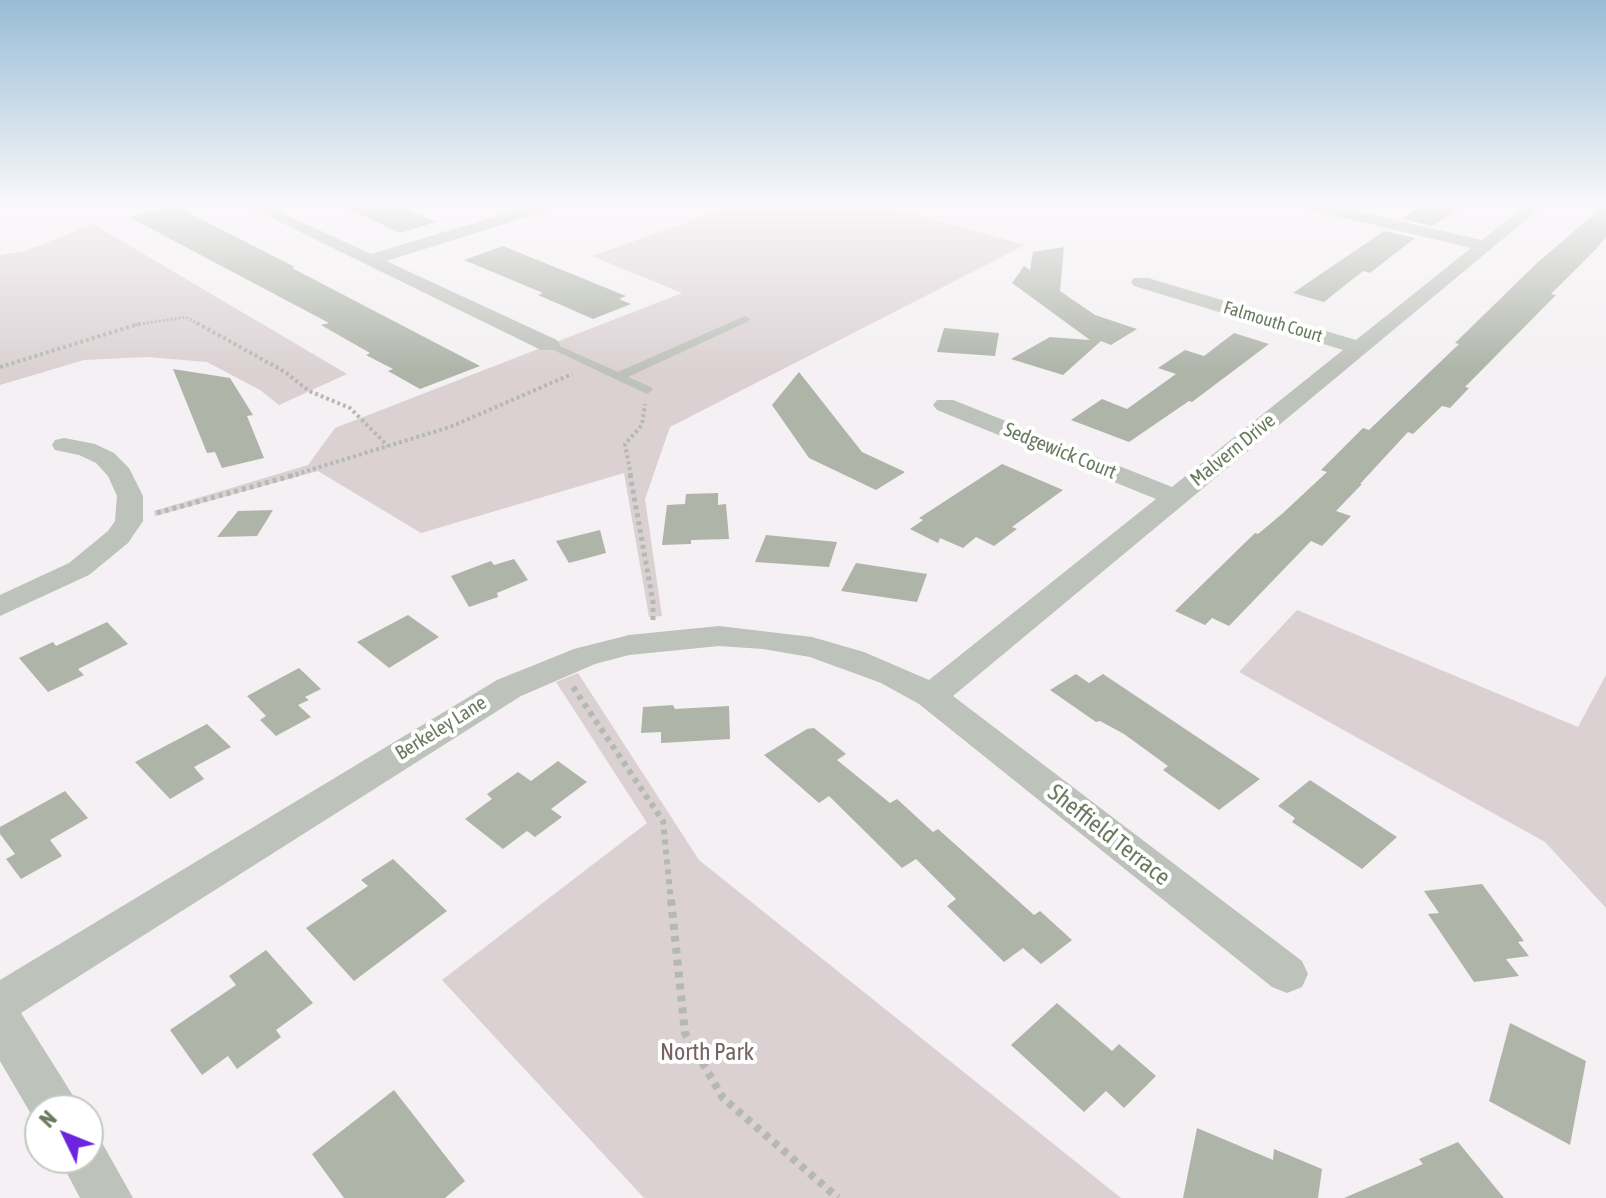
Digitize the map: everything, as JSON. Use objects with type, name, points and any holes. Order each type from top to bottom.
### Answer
[{"type":"street","points":[[369,260],[549,345]]},
{"type":"street","name":"Malvern Drive","points":[[931,696],[1468,260]]},
{"type":"street","name":"Falmouth Court","points":[[1141,282],[1359,348]]},
{"type":"street","name":"Sedgewick Court","points":[[945,405],[1174,497]]},
{"type":"street","points":[[0,607],[79,569],[118,537],[129,521],[130,496],[120,473],[105,458],[86,449],[64,445]]},
{"type":"street","name":"Berkeley Lane","points":[[0,1003],[482,703],[585,656],[654,641],[719,636],[763,639],[812,647],[853,659],[893,675],[931,696]]},
{"type":"street","name":"Sheffield Terrace","points":[[931,696],[1287,974]]},
{"type":"street","points":[[0,1019],[45,1094]]},
{"type":"street","points":[[94,1174],[108,1198]]},
{"type":"lane","points":[[618,377],[745,319]]},
{"type":"lane","points":[[549,345],[647,390]]},
{"type":"path","points":[[0,367],[148,321],[186,317],[285,372],[309,391],[350,408],[388,446]]},
{"type":"path","points":[[129,521],[450,427],[593,365]]},
{"type":"path","points":[[647,390],[642,425],[625,444],[653,602],[654,641]]},
{"type":"path","points":[[559,666],[663,821],[685,1033],[723,1098],[838,1198]]},
{"type":"green space","points":[[0,260],[154,260],[347,374],[279,405],[260,390],[207,362],[147,357],[84,360],[0,385]]},
{"type":"green space","points":[[602,260],[996,260],[670,427],[645,499],[662,616],[649,617],[624,473],[421,533],[318,471],[155,516],[154,511],[308,465],[335,428],[682,293]]},
{"type":"green space","points":[[1297,610],[1578,727],[1606,675],[1606,908],[1545,842],[1239,672]]},
{"type":"green space","name":"North Park","points":[[578,673],[699,860],[1121,1198],[644,1198],[442,980],[647,823],[556,682]]},
{"type":"building","points":[[210,260],[281,260],[480,366],[420,389],[388,371],[393,369],[366,355],[370,353],[321,325],[329,323]]},
{"type":"building","points":[[464,260],[537,260],[626,296],[619,299],[631,304],[593,319],[538,295],[543,293]]},
{"type":"building","points":[[1032,260],[1063,260],[1060,291],[1095,315],[1137,329],[1111,345],[1101,341],[1063,375],[1011,359],[1050,337],[1090,340],[1012,283],[1024,266],[1030,270]]},
{"type":"building","points":[[1342,260],[1387,260],[1370,273],[1363,271],[1324,302],[1293,293]]},
{"type":"building","points":[[1585,260],[1551,294],[1556,295],[1465,387],[1469,388],[1450,408],[1442,406],[1413,434],[1408,432],[1360,484],[1336,511],[1351,516],[1322,546],[1311,541],[1229,626],[1212,618],[1205,625],[1175,611],[1255,533],[1258,534],[1283,513],[1327,472],[1321,470],[1363,428],[1369,430],[1459,344],[1455,343],[1538,262]]},
{"type":"building","points":[[944,328],[999,333],[995,356],[937,352]]},
{"type":"building","points":[[1234,333],[1269,344],[1192,402],[1189,401],[1129,442],[1071,420],[1102,399],[1127,409],[1176,374],[1158,368],[1185,350],[1204,356]]},
{"type":"building","points":[[173,369],[230,378],[253,415],[247,416],[264,458],[222,468],[215,452],[207,453]]},
{"type":"building","points":[[799,372],[862,452],[905,472],[876,490],[809,458],[772,405]]},
{"type":"building","points":[[1002,464],[1063,490],[1012,527],[1017,529],[994,546],[976,537],[963,548],[940,538],[938,543],[910,529],[923,520],[919,518]]},
{"type":"building","points":[[718,493],[718,505],[726,504],[729,539],[662,545],[667,505],[685,504],[686,494]]},
{"type":"building","points":[[273,510],[257,536],[217,537],[238,511]]},
{"type":"building","points":[[600,530],[606,553],[569,563],[556,541]]},
{"type":"building","points":[[766,535],[837,542],[829,567],[755,562]]},
{"type":"building","points":[[514,559],[528,580],[497,593],[498,597],[469,607],[451,576],[491,561],[494,565]]},
{"type":"building","points":[[856,563],[927,574],[917,602],[841,591]]},
{"type":"building","points":[[408,615],[439,637],[389,668],[357,642]]},
{"type":"building","points":[[107,622],[128,644],[78,669],[84,675],[48,692],[19,658],[53,642],[56,646]]},
{"type":"building","points":[[299,668],[321,689],[305,697],[309,700],[298,705],[311,717],[276,736],[260,720],[266,716],[247,696]]},
{"type":"building","points":[[1076,674],[1089,683],[1103,674],[1260,779],[1219,810],[1163,770],[1168,766],[1124,734],[1100,721],[1096,722],[1050,690]]},
{"type":"building","points":[[673,705],[675,709],[729,706],[730,739],[661,743],[661,732],[641,733],[643,707]]},
{"type":"building","points":[[207,724],[231,747],[194,767],[204,779],[170,799],[135,762]]},
{"type":"building","points":[[814,728],[846,754],[837,760],[890,803],[897,799],[933,832],[938,829],[1034,915],[1040,911],[1072,940],[1041,964],[1023,948],[1004,962],[947,906],[956,899],[916,859],[902,868],[829,796],[819,803],[764,755],[807,729]]},
{"type":"building","points":[[558,761],[587,782],[551,809],[562,817],[535,837],[527,831],[503,849],[465,819],[492,799],[487,794],[518,772],[531,781]]},
{"type":"building","points":[[1310,780],[1397,837],[1362,869],[1292,822],[1295,818],[1278,806]]},
{"type":"building","points":[[65,791],[88,818],[50,840],[62,856],[21,879],[6,859],[15,854],[0,834],[0,827]]},
{"type":"building","points":[[393,859],[447,911],[354,981],[306,928],[368,886],[361,880]]},
{"type":"building","points":[[1482,884],[1524,941],[1518,942],[1529,956],[1506,959],[1519,976],[1474,982],[1428,914],[1439,913],[1424,891]]},
{"type":"building","points":[[266,950],[313,1003],[276,1030],[281,1037],[237,1069],[228,1056],[202,1075],[170,1030],[236,985],[229,976]]},
{"type":"building","points":[[1057,1003],[1112,1051],[1119,1044],[1156,1076],[1124,1108],[1106,1091],[1084,1112],[1011,1045]]},
{"type":"building","points":[[1510,1023],[1586,1061],[1570,1145],[1489,1101]]},
{"type":"building","points":[[394,1090],[465,1181],[445,1198],[344,1198],[312,1154]]},
{"type":"building","points":[[1197,1128],[1273,1160],[1274,1149],[1322,1169],[1318,1198],[1183,1198]]},
{"type":"building","points":[[1458,1142],[1504,1198],[1344,1198],[1423,1164],[1419,1159]]}]
